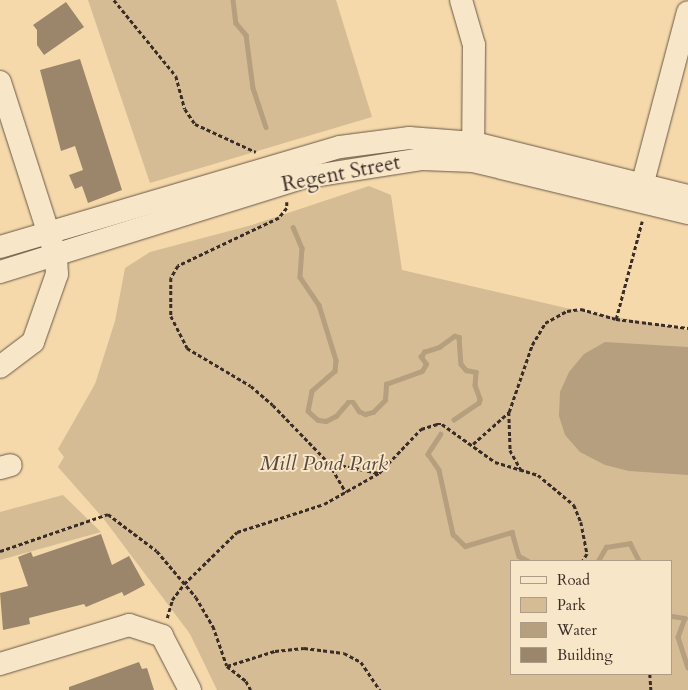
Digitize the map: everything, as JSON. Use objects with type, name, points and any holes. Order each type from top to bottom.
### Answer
[{"type":"street","points":[[461,0],[474,45],[474,152]]},
{"type":"street","points":[[641,202],[688,12]]},
{"type":"street","points":[[0,82],[56,256],[56,274],[33,342],[0,367]]},
{"type":"street","name":"Regent Street","points":[[0,247],[340,147],[409,138],[474,152],[641,202],[688,213]]},
{"type":"street","name":"Regent Street","points":[[0,272],[301,178],[474,152]]},
{"type":"street","name":"Regent Street","points":[[641,202],[688,196]]},
{"type":"street","points":[[0,664],[129,625],[162,636],[190,690]]},
{"type":"path","points":[[114,0],[176,76],[185,109],[195,124],[256,152]]},
{"type":"path","points":[[286,198],[287,208],[279,218],[178,266],[171,278],[171,316],[187,348],[199,358],[251,386],[329,463],[346,492]]},
{"type":"path","points":[[616,319],[641,202]]},
{"type":"path","points":[[521,470],[510,450],[509,412],[532,345],[545,323],[567,311],[581,309],[616,319],[688,328]]},
{"type":"path","points":[[473,444],[509,412]]},
{"type":"path","points":[[146,631],[165,624],[172,600],[184,584],[237,532],[324,504],[379,473],[421,428],[442,424],[473,444],[495,462],[538,476],[574,505],[581,522],[587,554],[584,560]]},
{"type":"path","points":[[329,463],[379,473]]},
{"type":"path","points":[[0,551],[108,514],[157,552],[184,584],[213,626],[227,666],[246,681],[251,690]]},
{"type":"path","points":[[227,666],[275,650],[304,648],[344,653],[361,662],[380,690]]},
{"type":"path","points":[[650,675],[651,690]]},
{"type":"green space","points":[[88,0],[336,0],[372,117],[150,183]]},
{"type":"green space","name":"Mill Pond Park","points":[[369,186],[391,195],[402,270],[566,308],[688,330],[688,690],[217,690],[190,634],[103,518],[58,467],[64,457],[58,449],[95,384],[115,321],[125,268],[150,252],[252,225]]},
{"type":"green space","points":[[63,495],[101,532],[0,560],[0,512]]},
{"type":"water","points":[[605,342],[688,347],[688,475],[629,471],[605,465],[580,452],[565,435],[559,416],[560,392],[569,372],[584,354]]},
{"type":"building","points":[[66,2],[84,27],[44,55],[37,45],[37,30],[33,25]]},
{"type":"building","points":[[80,59],[122,190],[88,203],[82,186],[75,189],[69,175],[83,170],[75,146],[61,151],[40,70]]},
{"type":"building","points":[[101,534],[112,565],[129,556],[145,585],[124,596],[122,592],[86,607],[84,604],[29,618],[30,624],[3,630],[0,593],[28,586],[18,557],[31,552],[33,557]]},
{"type":"building","points":[[139,662],[142,669],[147,668],[154,690],[69,690],[69,687]]},
{"type":"waterway","points":[[233,0],[236,23],[246,35],[253,88],[266,127]]},
{"type":"waterway","points":[[293,227],[302,248],[300,277],[319,305],[336,360],[335,371],[312,391],[308,411],[318,420],[326,421],[336,416],[348,402],[353,402],[359,411],[365,414],[373,412],[385,400],[386,384],[422,371],[426,364],[421,357],[424,352],[439,347],[454,336],[459,337],[461,364],[466,370],[476,372],[475,385],[480,399],[479,403],[454,420]]},
{"type":"waterway","points":[[441,434],[428,454],[439,470],[453,534],[465,546],[512,532],[519,556],[526,560]]},
{"type":"waterway","points":[[599,560],[606,547],[630,543],[638,560]]},
{"type":"waterway","points":[[673,616],[685,618],[678,637],[688,667]]}]
